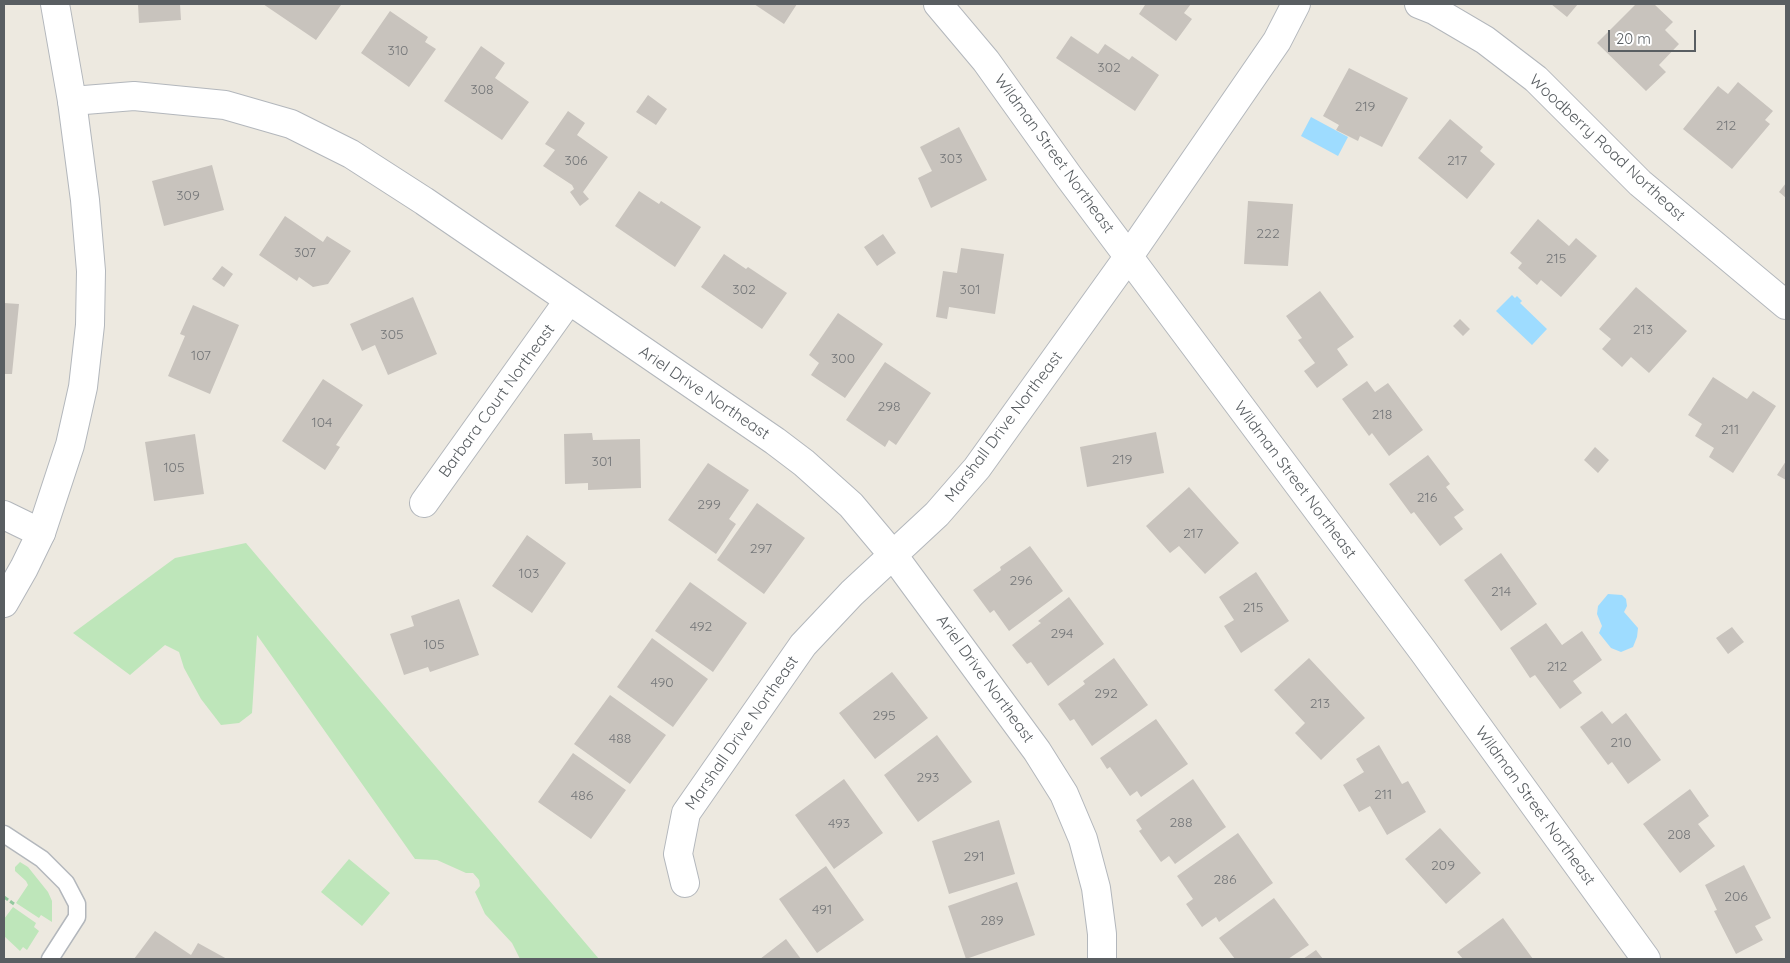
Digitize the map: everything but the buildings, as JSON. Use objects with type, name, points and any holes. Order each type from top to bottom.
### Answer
[{"type":"street","points":[[4,604],[41,533],[70,445],[83,386],[90,325],[91,271],[85,200],[72,101],[55,4]]},
{"type":"street","name":"Wildman Street Northeast","points":[[938,4],[986,61],[1423,651],[1646,959]]},
{"type":"street","name":"Marshall Drive Northeast","points":[[685,883],[678,854],[686,813],[803,645],[852,593],[938,514],[978,468],[1129,256],[1276,41],[1296,4]]},
{"type":"street","name":"Woodberry Road Northeast","points":[[1419,4],[1434,10],[1485,40],[1536,79],[1640,183],[1786,305]]},
{"type":"street","name":"Ariel Drive Northeast","points":[[72,101],[134,96],[216,104],[291,124],[351,154],[569,300],[775,441],[804,463],[851,505],[894,555],[1037,751],[1064,794],[1083,840],[1096,888],[1102,934],[1102,959]]},
{"type":"street","name":"Barbara Court Northeast","points":[[424,503],[569,300]]},
{"type":"street","points":[[4,515],[41,533]]},
{"type":"lane","points":[[6,839],[42,859],[66,883],[77,904],[77,917],[50,959]]},
{"type":"path","points":[[4,897],[14,904]]},
{"type":"green space","points":[[246,543],[599,959],[520,959],[512,943],[485,914],[475,892],[480,886],[479,880],[473,873],[466,873],[437,860],[415,859],[257,635],[252,713],[239,723],[221,725],[201,699],[184,668],[179,652],[165,645],[130,675],[73,633],[175,558]]},
{"type":"green space","points":[[349,859],[390,893],[362,926],[321,892]]},
{"type":"green space","points":[[20,862],[28,867],[48,892],[52,901],[52,922],[41,915],[39,918],[16,903],[28,885],[15,871],[15,867]]},
{"type":"green space","points":[[13,907],[36,923],[34,927],[39,931],[27,950],[23,947],[20,951],[4,936],[4,919]]},
{"type":"water","points":[[1311,117],[1348,137],[1338,156],[1301,136]]},
{"type":"water","points":[[1512,295],[1515,298],[1517,296],[1522,301],[1520,303],[1547,329],[1532,345],[1496,311]]},
{"type":"water","points":[[1608,594],[1622,595],[1626,599],[1627,606],[1624,612],[1638,628],[1633,647],[1621,652],[1611,648],[1599,633],[1602,626],[1597,614],[1598,606]]}]
